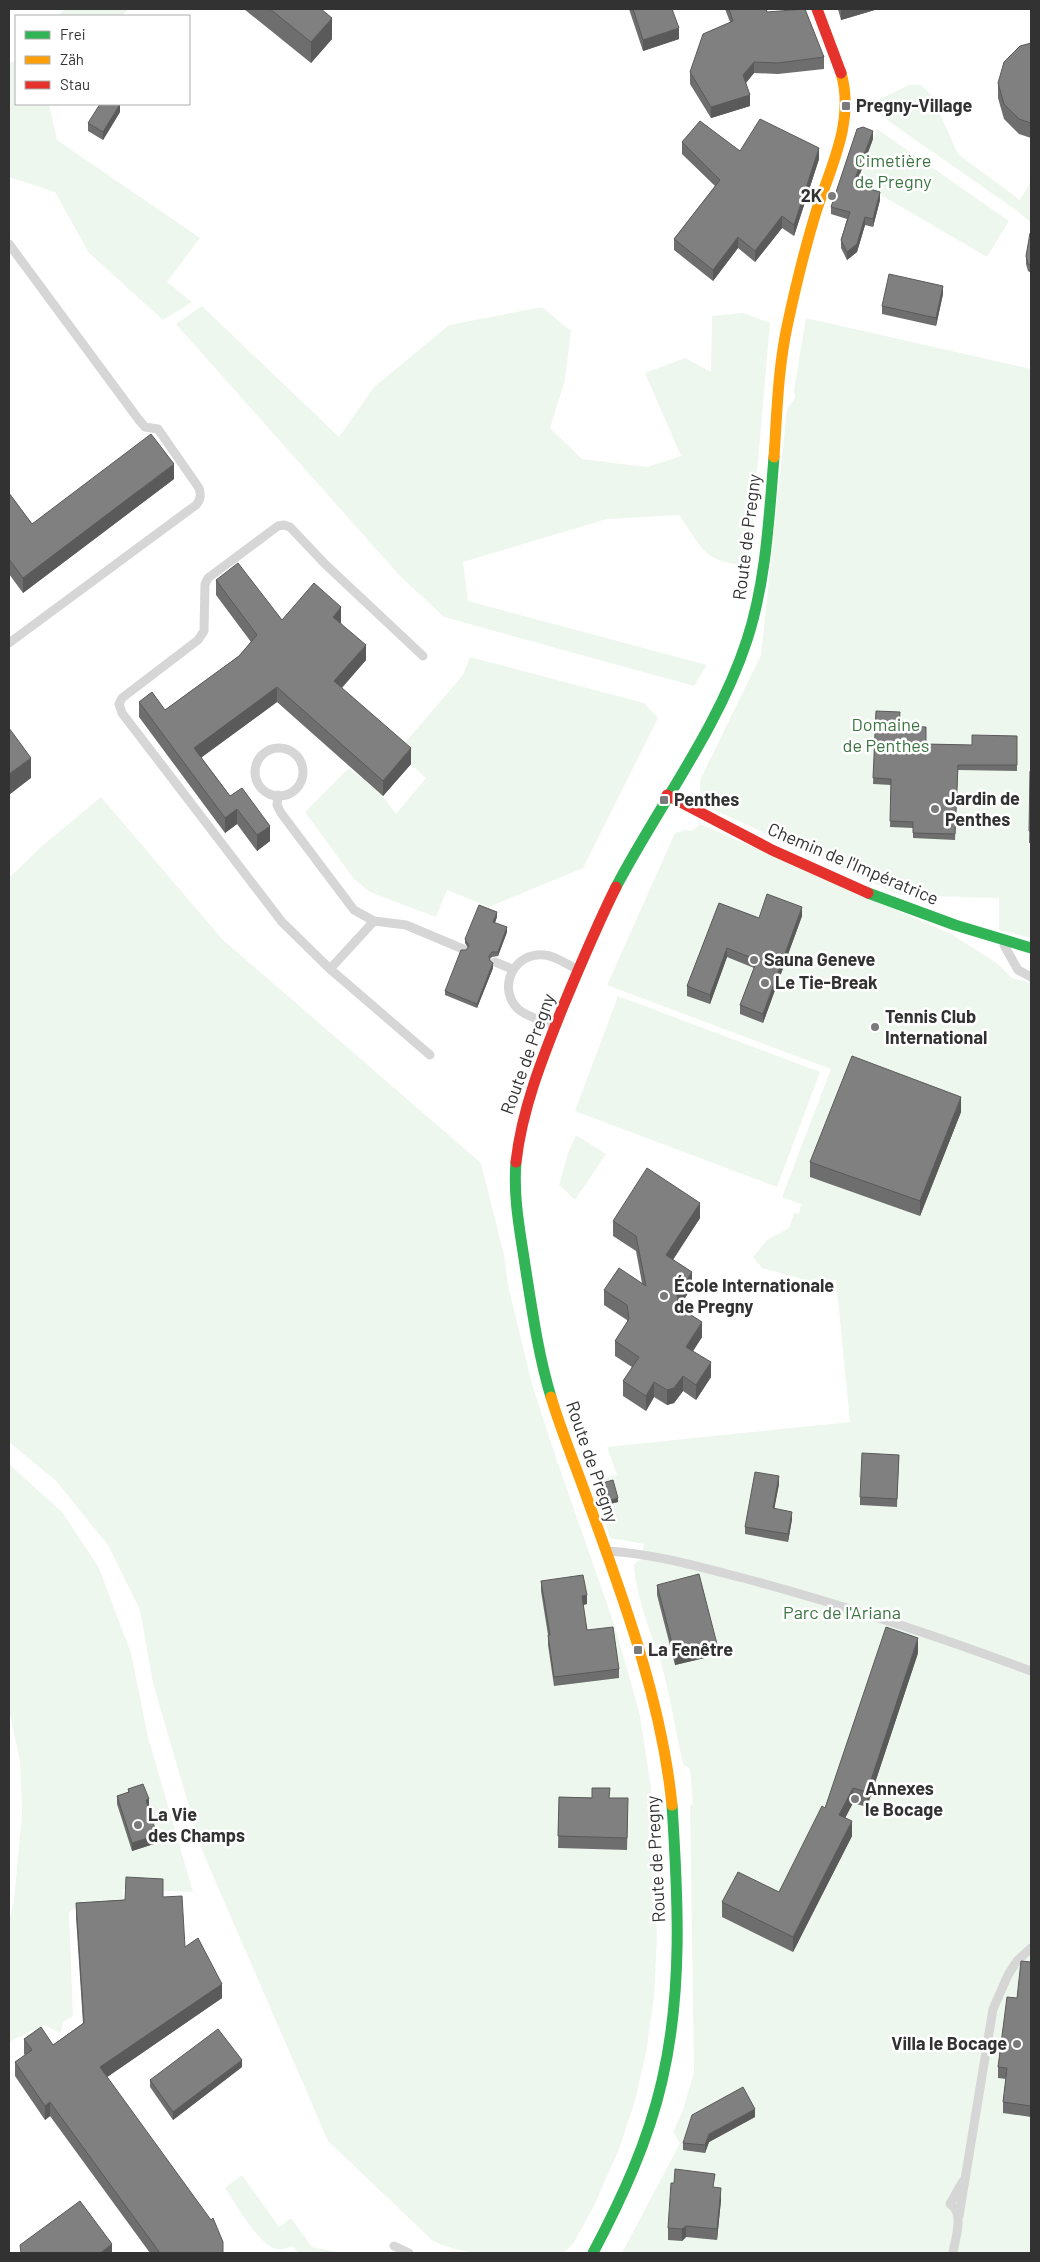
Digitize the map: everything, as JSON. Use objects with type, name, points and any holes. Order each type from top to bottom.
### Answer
[{"type":"street","name":"Route de Pregny","points":[[593,2253],[621,2201],[640,2157],[664,2077],[671,2039],[677,1968],[674,1826],[666,1756],[648,1679],[548,1389],[534,1323],[516,1208],[515,1181],[520,1131],[532,1090],[578,970],[621,877],[727,689],[742,654],[756,608],[766,552],[780,362],[786,329],[846,112],[846,99],[840,68],[817,9]]},
{"type":"street","name":"Chemin de l'Impératrice","points":[[667,795],[775,852],[899,906],[1001,941],[1031,948]]},
{"type":"lane","points":[[9,244],[139,420],[145,427],[158,429],[199,488],[200,495],[196,505],[9,643]]},
{"type":"lane","points":[[423,656],[325,564],[290,527],[284,525],[278,526],[208,578],[205,584],[204,631],[198,640],[122,698],[120,704],[122,713],[282,922],[330,969],[430,1055]]},
{"type":"lane","points":[[283,748],[291,751],[297,757],[302,772],[297,787],[291,792],[278,795],[268,793],[262,789],[258,783],[255,768],[258,761],[268,750],[283,748]]},
{"type":"lane","points":[[278,795],[277,805],[281,813],[354,910],[374,921],[406,925],[463,949]]},
{"type":"lane","points":[[330,969],[374,921]]},
{"type":"lane","points":[[1001,941],[1018,970],[1031,977]]},
{"type":"lane","points":[[556,1026],[527,1014],[514,1004],[508,991],[512,969],[524,959],[545,955],[578,970]]},
{"type":"lane","points":[[495,962],[512,969]]},
{"type":"lane","points":[[605,1551],[642,1553],[798,1593],[959,1645],[1031,1671]]},
{"type":"lane","points":[[952,2253],[993,2008],[1008,1975],[1017,1961],[1031,1948]]},
{"type":"lane","points":[[958,2216],[950,2204],[966,2174]]},
{"type":"lane","points":[[394,2246],[409,2253]]},
{"type":"green space","points":[[65,9],[128,9],[123,15],[59,15]]},
{"type":"green space","points":[[15,60],[15,105],[49,105],[57,140],[200,238],[167,282],[192,302],[163,320],[89,253],[55,192],[9,177],[9,62]]},
{"type":"green space","points":[[909,85],[921,85],[932,96],[958,154],[1020,200],[1031,181],[1031,223],[1016,210],[881,116],[878,100]]},
{"type":"green space","name":"Cimetière de Pregny","points":[[877,129],[1009,221],[987,257],[857,181]]},
{"type":"green space","points":[[202,306],[339,437],[374,387],[449,325],[542,307],[571,331],[565,380],[550,428],[582,459],[647,467],[681,456],[645,373],[685,358],[711,372],[712,316],[743,313],[770,323],[749,566],[722,561],[706,552],[679,515],[607,519],[463,562],[468,601],[707,665],[694,686],[444,617],[400,576],[176,324]]},
{"type":"green space","name":"Domaine de Penthes","points":[[806,318],[1031,369],[1031,938],[999,930],[999,898],[900,895],[708,807],[709,802],[700,791],[701,778],[761,655],[787,409],[795,398],[794,390]]},
{"type":"green space","points":[[470,657],[644,703],[658,718],[583,868],[489,907],[447,890],[436,917],[370,892],[354,879],[305,812],[349,768],[383,796],[396,814],[426,778],[397,752],[463,675]]},
{"type":"green space","points":[[101,797],[222,939],[481,1163],[504,1255],[508,1285],[532,1384],[614,1624],[640,1716],[651,1787],[657,1938],[654,1997],[646,2053],[635,2101],[619,2149],[593,2208],[573,2244],[563,2253],[480,2253],[448,2247],[433,2241],[328,2141],[201,1848],[153,1683],[140,1610],[108,1545],[56,1481],[9,1442],[9,878],[42,846]]},
{"type":"green space","name":"Parc de l'Ariana","points":[[700,824],[951,934],[998,964],[1012,978],[1031,983],[1031,2253],[622,2253],[680,2143],[673,2132],[683,2110],[694,2072],[690,1805],[693,1804],[690,1769],[683,1764],[669,1693],[635,1578],[634,1564],[641,1559],[644,1544],[610,1538],[595,1485],[601,1479],[617,1475],[607,1447],[850,1422],[836,1280],[805,1280],[762,1268],[753,1257],[767,1240],[789,1228],[794,1213],[799,1213],[801,1204],[782,1197],[831,1069],[607,985],[675,833],[685,830],[692,831]]},
{"type":"green space","points":[[618,996],[820,1072],[777,1187],[575,1111]]},
{"type":"green space","points":[[576,1135],[606,1154],[575,1200],[559,1185],[568,1153]]},
{"type":"green space","points":[[9,1464],[63,1513],[99,1568],[131,1653],[148,1737],[193,1892],[123,1889],[123,1907],[71,1910],[69,1913],[73,2016],[63,2022],[61,2033],[44,2025],[9,2042],[9,1921],[14,1901],[22,1812],[20,1761],[9,1710]]},
{"type":"green space","points":[[242,2175],[279,2227],[291,2218],[312,2247],[341,2253],[298,2253],[293,2246],[285,2249],[271,2247],[258,2236],[225,2188]]},
{"type":"building","points":[[270,9],[321,9],[332,18],[311,42]]},
{"type":"building","points":[[633,9],[672,9],[679,28],[643,40]]},
{"type":"building","points":[[729,9],[766,9],[767,12],[805,9],[824,57],[778,63],[754,62],[743,75],[750,95],[711,107],[690,72],[703,34],[733,21]]},
{"type":"building","points":[[1031,43],[1031,123],[1019,119],[1004,104],[998,83],[1004,62],[1020,46]]},
{"type":"building","points":[[99,105],[119,105],[103,132],[88,123]]},
{"type":"building","points":[[760,119],[819,148],[794,225],[782,216],[755,251],[738,237],[713,270],[674,239],[720,180],[682,142],[700,121],[740,151]]},
{"type":"building","points":[[863,127],[873,131],[853,184],[880,192],[873,219],[865,217],[857,244],[847,252],[841,240],[850,212],[831,207],[857,129]]},
{"type":"building","points":[[1030,233],[1031,265],[1028,264],[1026,256]]},
{"type":"building","points":[[889,274],[943,286],[936,318],[882,306]]},
{"type":"building","points":[[151,434],[174,464],[23,578],[9,559],[9,493],[32,524]]},
{"type":"building","points":[[238,563],[282,620],[314,583],[341,607],[333,617],[366,645],[334,681],[411,748],[383,781],[277,687],[194,748],[230,796],[242,788],[270,826],[257,835],[237,809],[225,818],[139,702],[152,692],[165,710],[239,656],[257,635],[216,580]]},
{"type":"building","points":[[876,711],[900,712],[899,726],[926,727],[926,744],[972,745],[972,735],[1017,736],[1017,765],[958,765],[955,834],[913,833],[913,822],[890,821],[891,779],[873,778]]},
{"type":"building","points":[[9,728],[31,758],[9,774]]},
{"type":"building","points":[[1031,771],[1031,832],[1029,831]]},
{"type":"building","points":[[767,894],[802,907],[763,1014],[740,1005],[757,960],[727,948],[710,995],[687,986],[719,903],[759,918]]},
{"type":"building","points":[[479,905],[497,912],[493,922],[507,927],[498,952],[492,952],[489,956],[490,961],[493,963],[477,1004],[445,991],[461,950],[466,950],[469,946],[465,939]]},
{"type":"building","points":[[852,1056],[961,1097],[920,1201],[810,1162]]},
{"type":"building","name":"École Internationale de Pregny","points":[[647,1168],[700,1203],[666,1255],[692,1272],[677,1295],[680,1308],[702,1322],[686,1347],[711,1362],[696,1385],[683,1376],[674,1388],[667,1390],[654,1382],[646,1396],[623,1381],[639,1357],[615,1341],[629,1319],[627,1305],[604,1290],[619,1268],[646,1286],[636,1236],[613,1221]]},
{"type":"building","points":[[862,1453],[899,1455],[897,1499],[860,1497]]},
{"type":"building","points":[[755,1472],[779,1476],[773,1508],[792,1512],[788,1534],[745,1527]]},
{"type":"building","points":[[613,1480],[618,1498],[605,1502],[599,1484]]},
{"type":"building","points":[[699,1574],[717,1644],[675,1655],[657,1585]]},
{"type":"building","points":[[583,1575],[587,1595],[582,1596],[587,1630],[613,1627],[619,1669],[554,1677],[548,1635],[550,1635],[541,1581]]},
{"type":"building","name":"Annexes le Bocage","points":[[886,1627],[918,1638],[867,1792],[853,1788],[839,1815],[852,1821],[793,1937],[722,1902],[738,1872],[779,1892],[822,1806],[825,1808]]},
{"type":"building","name":"La Vie des Champs","points":[[143,1784],[149,1799],[146,1800],[157,1835],[132,1843],[117,1796],[129,1792],[128,1789]]},
{"type":"building","points":[[592,1788],[610,1788],[609,1798],[628,1798],[627,1838],[558,1836],[559,1797],[592,1798]]},
{"type":"building","points":[[126,1877],[163,1879],[163,1897],[182,1896],[185,1947],[198,1938],[222,1984],[100,2067],[211,2220],[213,2218],[223,2242],[223,2253],[160,2253],[50,2102],[45,2106],[15,2062],[32,2050],[24,2039],[41,2027],[53,2045],[84,2023],[76,1903],[125,1900]]},
{"type":"building","name":"Villa le Bocage","points":[[1021,1961],[1031,1962],[1031,2106],[1003,2102],[1007,2068],[998,2067],[1007,1997],[1017,1998]]},
{"type":"building","points":[[218,2029],[242,2060],[173,2112],[150,2080]]},
{"type":"building","points":[[743,2087],[755,2109],[709,2134],[705,2145],[683,2143],[692,2115]]},
{"type":"building","points":[[675,2169],[715,2174],[713,2187],[721,2188],[717,2229],[686,2226],[682,2229],[668,2228],[671,2183],[674,2183]]},
{"type":"building","points":[[80,2201],[112,2244],[100,2253],[21,2253],[20,2245]]},
{"type":"traffic: fast","points":[[616,887],[704,736],[735,673],[747,640],[759,596],[763,573],[774,457]]},
{"type":"traffic: fast","points":[[868,893],[955,925],[1031,948]]},
{"type":"traffic: fast","points":[[516,1162],[516,1201],[521,1239],[542,1364],[551,1397]]},
{"type":"traffic: fast","points":[[593,2253],[614,2212],[642,2148],[656,2104],[669,2047],[676,1978],[677,1944],[676,1874],[672,1805]]},
{"type":"traffic: slow","points":[[774,457],[780,373],[788,322],[808,239],[843,126],[845,91],[841,73]]},
{"type":"traffic: slow","points":[[551,1397],[625,1604],[649,1683],[667,1764],[672,1805]]},
{"type":"traffic: jam","points":[[817,9],[841,73]]},
{"type":"traffic: jam","points":[[667,795],[772,850],[868,893]]},
{"type":"traffic: jam","points":[[516,1162],[523,1123],[540,1065],[581,963],[616,887]]},
{"type":"place","name":"Pregny-Village","points":[[846,106]]},
{"type":"place","name":"2K","points":[[832,196]]},
{"type":"place","name":"Penthes","points":[[664,800]]},
{"type":"place","name":"Jardin de Penthes","points":[[935,809]]},
{"type":"place","name":"Sauna Geneve","points":[[754,960]]},
{"type":"place","name":"Le Tie-Break","points":[[765,983]]},
{"type":"place","name":"Tennis Club International","points":[[875,1027]]},
{"type":"place","name":"École Internationale de Pregny","points":[[664,1296]]},
{"type":"place","name":"La Fenêtre","points":[[638,1650]]},
{"type":"place","name":"Annexes le Bocage","points":[[855,1799]]},
{"type":"place","name":"La Vie des Champs","points":[[138,1825]]},
{"type":"place","name":"Villa le Bocage","points":[[1017,2044]]}]
